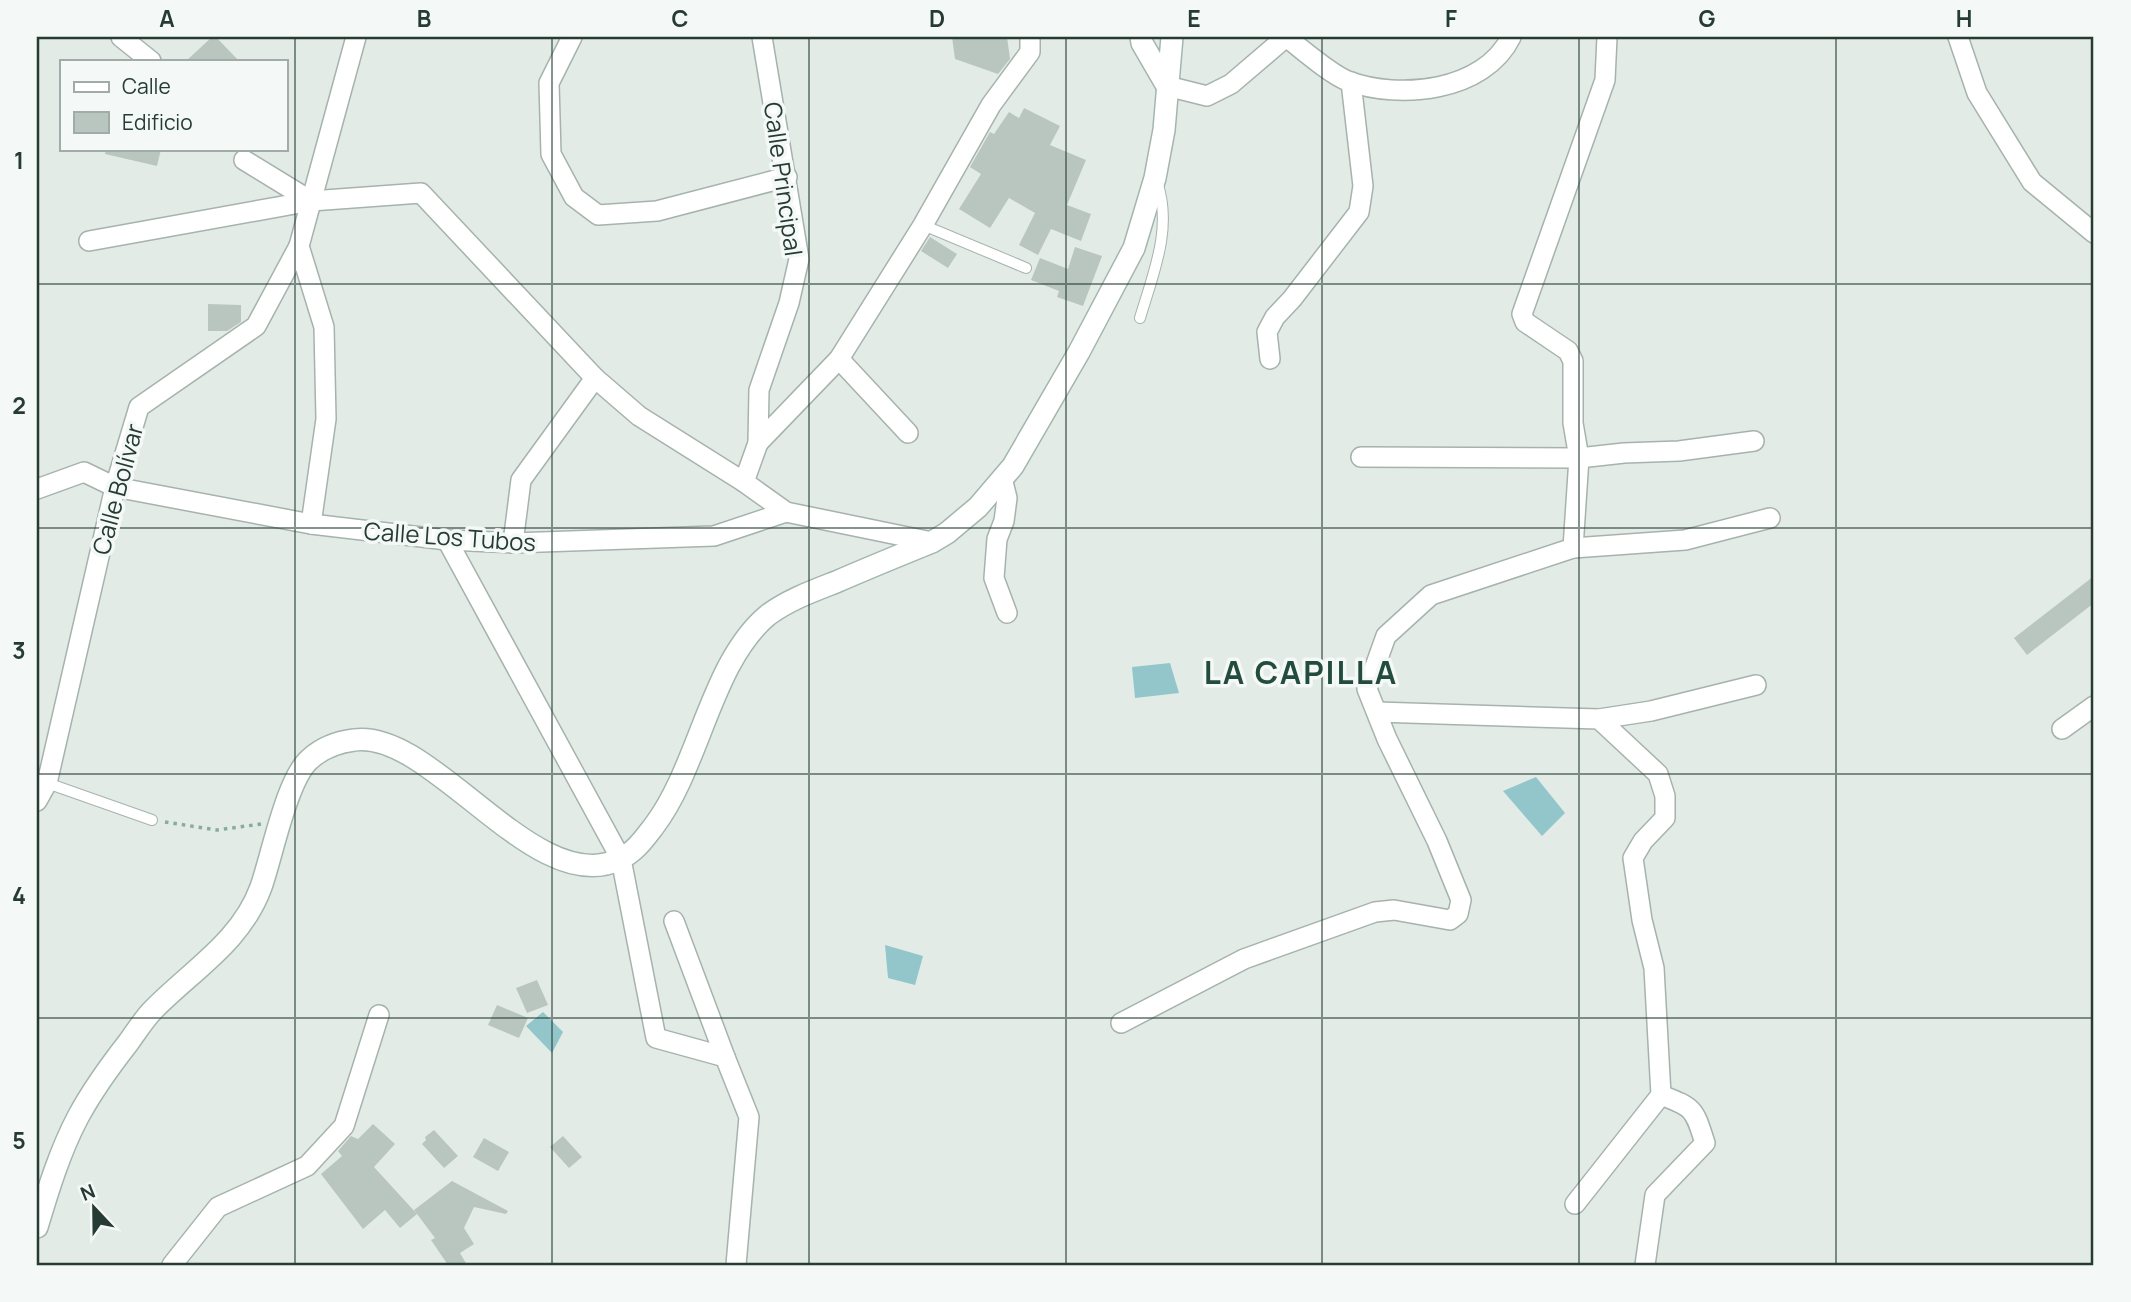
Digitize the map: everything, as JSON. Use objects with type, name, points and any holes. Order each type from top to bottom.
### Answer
[{"type":"main road","points":[[1141,37],[1167,86]]},
{"type":"main road","points":[[37,1227],[55,1170],[78,1118],[112,1064],[152,1011],[233,937],[250,911],[260,889],[280,821],[297,777],[307,760],[327,747],[356,739],[377,741],[399,748],[491,817],[547,853],[580,864],[605,865],[621,859],[639,846],[678,789],[726,671],[746,639],[768,616],[793,600],[932,542],[978,507],[1013,466],[1079,352],[1134,248],[1155,178],[1164,130],[1172,37]]},
{"type":"street","points":[[121,37],[149,60]]},
{"type":"street","name":"Calle Bolívar","points":[[37,801],[47,783],[115,486],[139,407],[256,326],[299,246],[356,37]]},
{"type":"street","points":[[572,37],[549,83],[551,153],[574,197],[598,215],[657,211],[787,177]]},
{"type":"street","name":"Calle Principal","points":[[744,482],[758,443],[759,390],[789,303],[799,259],[762,37]]},
{"type":"street","points":[[758,443],[839,359],[923,225],[990,105],[1030,52],[1030,37]]},
{"type":"street","points":[[1167,86],[1207,96],[1231,85],[1286,37],[1345,80],[1378,89],[1431,91],[1481,71],[1507,45],[1511,37]]},
{"type":"street","points":[[1573,548],[1579,458],[1573,423],[1573,361],[1571,355],[1525,322],[1522,314],[1605,80],[1607,37]]},
{"type":"street","points":[[1958,37],[1977,93],[2032,182],[2094,233]]},
{"type":"street","points":[[1270,359],[1267,332],[1275,317],[1359,212],[1363,186],[1351,82]]},
{"type":"street","points":[[248,155],[311,201]]},
{"type":"street","points":[[89,241],[311,201],[421,193],[594,378],[639,416],[744,482],[786,512],[932,542]]},
{"type":"street","points":[[299,246],[324,327],[326,419],[311,524]]},
{"type":"street","points":[[839,359],[908,433]]},
{"type":"street","points":[[513,543],[521,480],[594,378]]},
{"type":"street","points":[[1361,457],[1579,458],[1679,451],[1754,441]]},
{"type":"street","name":"Calle Los Tubos","points":[[37,489],[84,472],[115,486],[311,524],[447,540],[513,543],[714,536],[786,512]]},
{"type":"street","points":[[1002,478],[1007,498],[1004,521],[997,540],[994,578],[1007,613]]},
{"type":"street","points":[[1121,1023],[1244,959],[1375,912],[1394,910],[1450,920],[1458,914],[1461,900],[1367,689],[1386,636],[1431,595],[1573,548],[1685,540],[1770,518]]},
{"type":"street","points":[[447,540],[621,859],[656,1038],[725,1057]]},
{"type":"street","points":[[1377,712],[1599,719],[1651,711],[1756,685]]},
{"type":"street","points":[[2062,729],[2094,706]]},
{"type":"street","points":[[1575,1204],[1661,1095],[1654,968],[1642,920],[1633,858],[1643,841],[1665,818],[1665,796],[1658,775],[1599,719]]},
{"type":"street","points":[[674,921],[749,1116],[736,1265]]},
{"type":"street","points":[[172,1265],[218,1207],[307,1166],[344,1126],[379,1015]]},
{"type":"street","points":[[1645,1265],[1655,1195],[1705,1143],[1697,1119],[1688,1105],[1661,1095]]},
{"type":"lane","points":[[1140,318],[1162,240],[1163,200],[1155,178]]},
{"type":"lane","points":[[923,225],[1026,268]]},
{"type":"lane","points":[[47,783],[152,820]]},
{"type":"path","points":[[152,820],[216,830],[280,821]]},
{"type":"water","points":[[1170,663],[1179,693],[1135,698],[1132,667]]},
{"type":"water","points":[[1536,777],[1565,813],[1542,836],[1503,791]]},
{"type":"water","points":[[885,945],[923,956],[915,985],[888,978]]},
{"type":"water","points":[[543,1012],[563,1032],[552,1053],[526,1026]]},
{"type":"building","points":[[212,37],[216,37],[238,60],[187,60]]},
{"type":"building","points":[[952,37],[1007,37],[1010,59],[998,74],[955,59]]},
{"type":"building","points":[[1024,108],[1060,126],[1050,145],[1086,160],[1067,205],[1091,214],[1081,241],[1051,229],[1038,255],[1019,245],[1035,213],[1009,198],[990,228],[959,209],[981,174],[970,167],[990,132],[994,134],[1009,112],[1019,118]]},
{"type":"building","points":[[106,150],[161,150],[157,166],[105,154]]},
{"type":"building","points":[[930,237],[957,254],[948,268],[921,251]]},
{"type":"building","points":[[1075,247],[1102,256],[1083,306],[1057,297],[1059,291],[1031,280],[1040,258],[1068,269]]},
{"type":"building","points":[[208,304],[241,305],[241,322],[227,331],[208,331]]},
{"type":"building","points":[[2094,576],[2094,603],[2027,655],[2014,638]]},
{"type":"building","points":[[537,980],[548,1005],[527,1013],[516,988]]},
{"type":"building","points":[[497,1005],[528,1018],[519,1038],[488,1025]]},
{"type":"building","points":[[373,1124],[395,1144],[374,1167],[417,1214],[400,1228],[385,1210],[363,1229],[321,1174],[342,1156],[338,1151],[351,1136],[358,1139]]},
{"type":"building","points":[[434,1130],[458,1156],[444,1168],[422,1144],[426,1140],[425,1137]]},
{"type":"building","points":[[563,1136],[582,1157],[569,1168],[550,1147]]},
{"type":"building","points":[[484,1138],[509,1152],[498,1171],[473,1157]]},
{"type":"building","points":[[452,1181],[508,1211],[506,1214],[474,1207],[464,1228],[474,1244],[460,1253],[467,1265],[448,1265],[431,1240],[435,1238],[414,1210]]},
{"type":"district","name":"LA CAPILLA","points":[[1301,672]]}]
